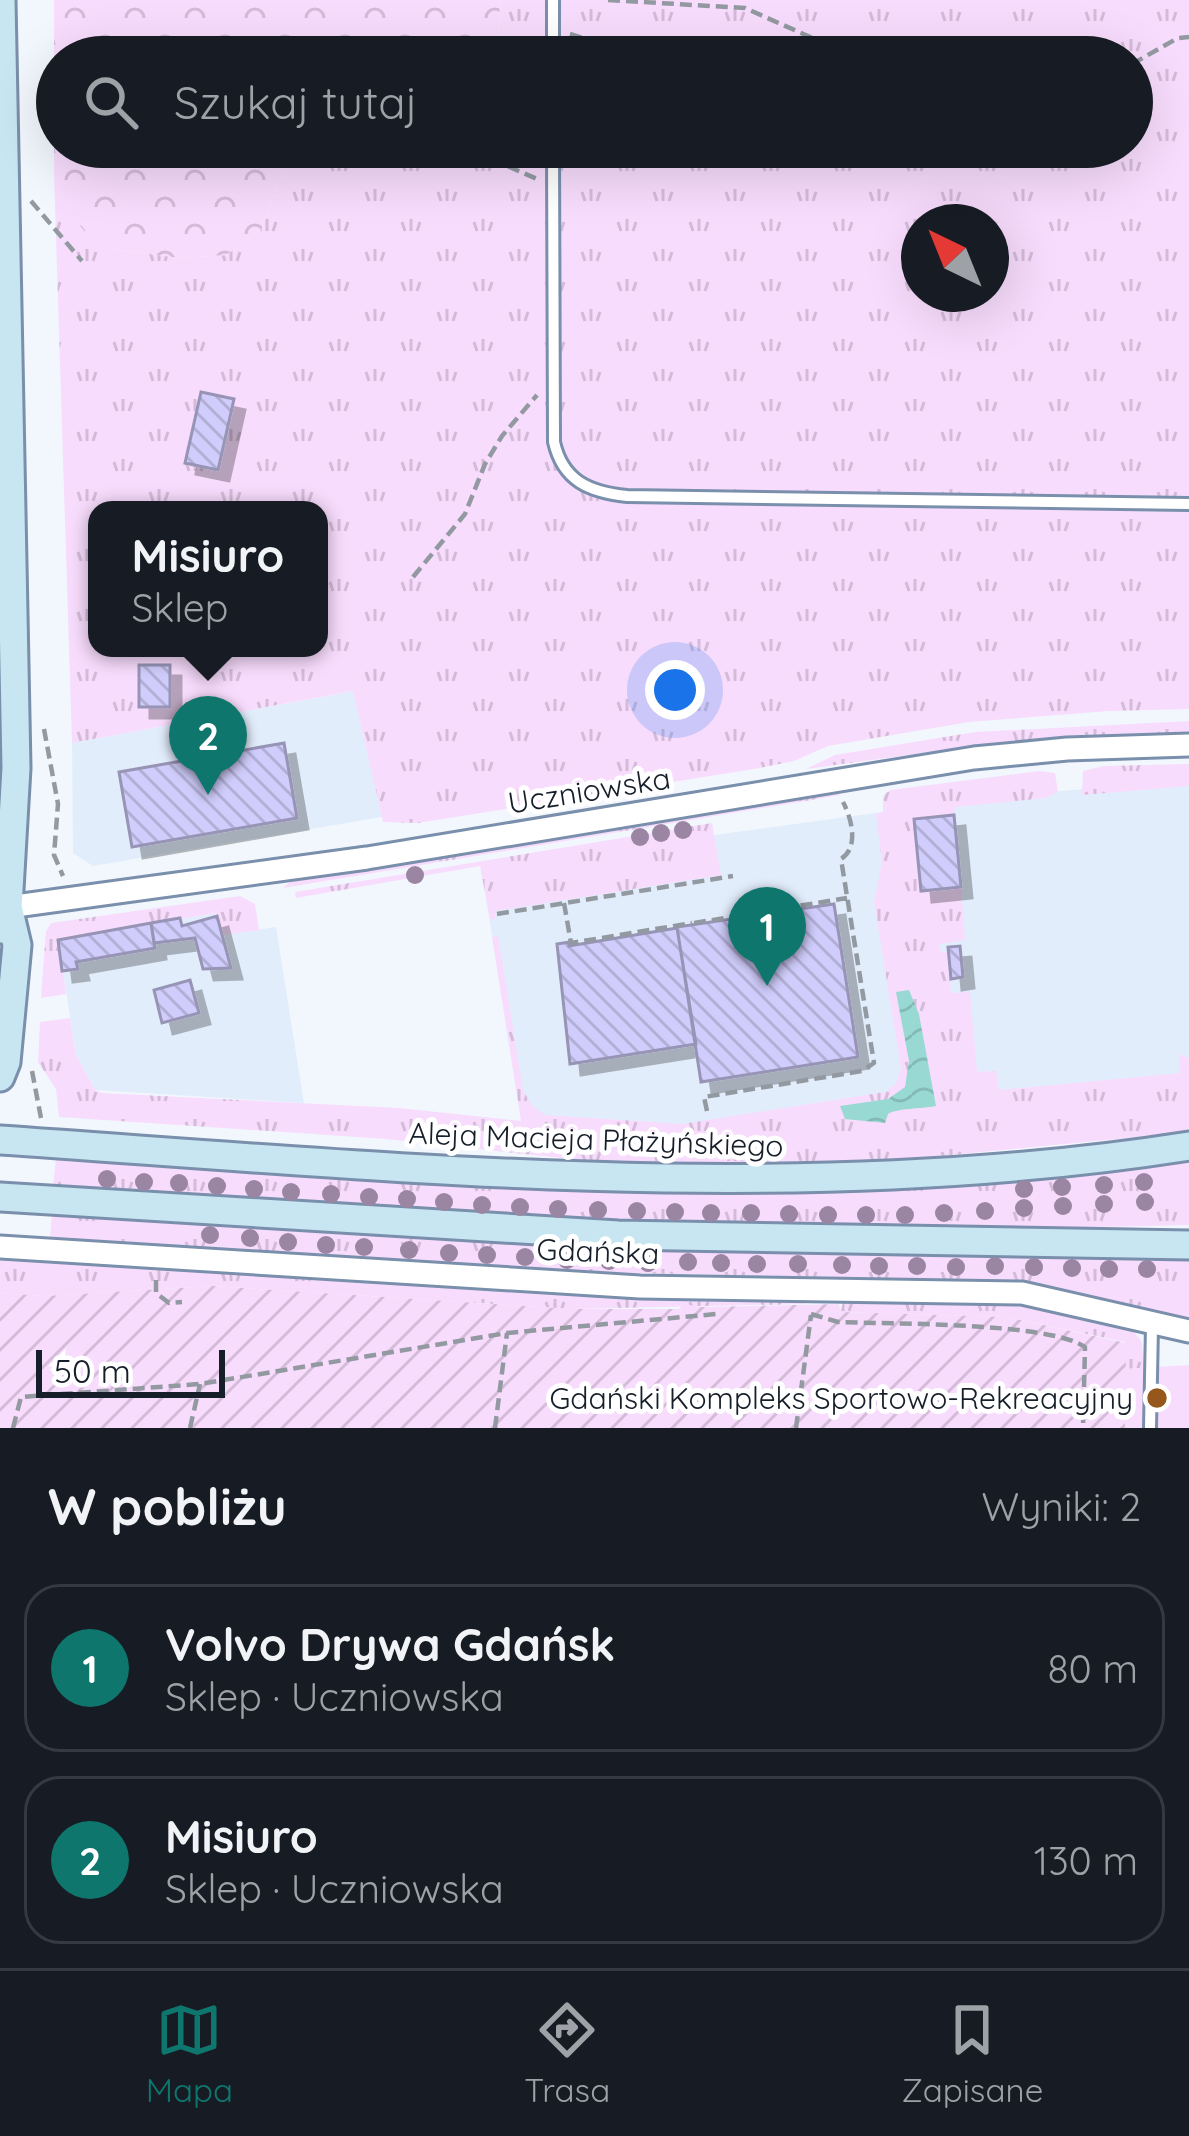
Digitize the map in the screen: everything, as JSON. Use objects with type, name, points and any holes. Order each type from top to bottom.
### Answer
[{"type":"main road","points":[[0,1077],[6,1062],[17,945],[2,915],[16,768],[1,0]]},
{"type":"main road","name":"Aleja Macieja Płażyńskiego","points":[[0,1140],[568,1177],[778,1179],[1070,1160],[1189,1146]]},
{"type":"main road","points":[[0,1197],[594,1234],[1189,1245]]},
{"type":"street","name":"Uczniowska","points":[[2,915],[974,758],[1189,745]]},
{"type":"street","name":"Gdańska","points":[[0,1247],[640,1287],[1022,1293],[1189,1331]]},
{"type":"lane","points":[[553,0],[553,36]]},
{"type":"lane","points":[[554,168],[554,442],[559,465],[574,481],[598,493],[1189,504]]},
{"type":"lane","points":[[1150,1428],[1152,1326]]},
{"type":"path","points":[[608,0],[745,8],[808,36]]},
{"type":"path","points":[[553,28],[577,36]]},
{"type":"path","points":[[1153,52],[1189,37]]},
{"type":"path","points":[[513,168],[554,185]]},
{"type":"path","points":[[30,198],[82,261]]},
{"type":"path","points":[[413,577],[465,514],[502,436],[524,407],[554,381]]},
{"type":"path","points":[[707,1112],[704,1096],[872,1066],[841,859],[850,852],[852,841],[846,806],[838,800]]},
{"type":"path","points":[[497,914],[733,876]]},
{"type":"path","points":[[564,903],[571,943],[847,898]]},
{"type":"path","points":[[30,1058],[41,1117],[39,1143]]},
{"type":"path","points":[[156,1276],[156,1293],[169,1303],[182,1302]]},
{"type":"path","points":[[796,1428],[811,1304]]},
{"type":"path","points":[[13,1428],[21,1397],[200,1384],[507,1334],[721,1313]]},
{"type":"path","points":[[798,1313],[838,1322],[1042,1332],[1080,1342],[1085,1347],[1083,1428]]},
{"type":"path","points":[[1080,1342],[1082,1333]]},
{"type":"path","points":[[495,1428],[507,1334]]},
{"type":"path","points":[[190,1428],[200,1384]]},
{"type":"shaded area","points":[[354,691],[382,817],[93,866],[73,853],[72,743]]},
{"type":"shaded area","points":[[1115,786],[1189,786],[1189,1073],[889,1129],[522,1122],[482,873],[714,835],[985,798]]},
{"type":"shaded area","points":[[217,913],[223,935],[276,927],[304,1103],[95,1090],[76,1055],[58,940]]},
{"type":"green space","points":[[54,0],[500,0],[498,36],[54,36]]},
{"type":"green space","points":[[500,0],[1189,0],[1189,709],[969,722],[828,746],[794,761],[760,768],[418,823],[383,822],[353,691],[72,743],[54,174],[64,204],[112,249],[180,258],[226,255],[261,230],[288,168],[1153,168],[1153,36],[498,36]]},
{"type":"green space","points":[[54,168],[288,168],[261,230],[226,255],[180,258],[112,249],[85,232],[64,204]]},
{"type":"green space","points":[[1189,721],[1189,732],[1004,742],[806,769],[835,755],[975,732]]},
{"type":"green space","points":[[1189,764],[1189,786],[1082,795],[1083,771],[1103,766]]},
{"type":"green space","points":[[1039,771],[1055,773],[1058,792],[1045,798],[955,807],[954,815],[915,819],[921,891],[961,887],[965,940],[939,944],[941,952],[948,952],[951,993],[970,992],[977,1072],[996,1071],[999,1090],[1180,1073],[1179,1054],[1189,1058],[1189,1132],[911,1159],[626,1165],[386,1139],[59,1117],[56,1089],[38,1062],[40,1022],[70,1018],[76,1055],[95,1090],[102,1093],[399,1108],[521,1121],[492,937],[498,936],[523,1090],[532,1106],[545,1115],[682,1124],[885,1092],[896,1084],[901,1068],[874,902],[882,862],[876,814],[883,812],[883,796],[890,790]]},
{"type":"green space","points":[[832,792],[841,795],[283,888],[291,881]]},
{"type":"green space","points":[[712,823],[721,875],[495,911],[495,919],[490,919],[480,866],[296,898],[295,892]]},
{"type":"green space","points":[[240,896],[255,904],[259,930],[222,935],[216,913],[59,940],[66,994],[41,998],[46,931],[51,923]]},
{"type":"green space","points":[[56,1158],[441,1185],[673,1193],[932,1185],[1189,1160],[1189,1225],[763,1224],[337,1204],[53,1186]]},
{"type":"green space","points":[[52,1214],[586,1248],[1189,1259],[1189,1321],[1007,1281],[540,1271],[50,1239]]},
{"type":"green space","points":[[0,1257],[514,1291],[797,1298],[804,1304],[571,1309],[212,1286],[44,1296],[0,1293]]},
{"type":"green space","points":[[212,1286],[571,1309],[839,1304],[841,1312],[1007,1317],[1126,1343],[1125,1428],[0,1428],[0,1293],[45,1296]]},
{"type":"green space","points":[[844,1299],[1012,1303],[1134,1332],[1142,1342],[1144,1368],[1125,1369],[1125,1342],[1007,1317],[840,1312]]},
{"type":"green space","name":"Gdański Kompleks Sportowo-Rekreacyjny","points":[[1189,1365],[1189,1428],[1125,1428],[1125,1369]]},
{"type":"water","points":[[909,990],[919,1014],[936,1106],[892,1112],[885,1123],[845,1119],[840,1106],[888,1099],[905,1087],[909,1061],[896,992]]},
{"type":"building","points":[[201,392],[234,399],[218,470],[185,463]]},
{"type":"building","points":[[139,665],[170,665],[170,707],[139,707]]},
{"type":"building","points":[[284,743],[297,818],[132,847],[119,772]]},
{"type":"building","points":[[954,815],[961,887],[921,891],[914,819]]},
{"type":"building","points":[[834,904],[858,1057],[701,1082],[677,927]]},
{"type":"building","points":[[217,916],[231,968],[203,969],[195,938],[154,943],[151,923],[180,918],[182,926]]},
{"type":"building","points":[[151,923],[155,948],[76,962],[78,969],[62,971],[58,940]]},
{"type":"building","points":[[677,928],[696,1044],[570,1064],[557,944]]},
{"type":"building","points":[[960,946],[963,977],[951,979],[948,947]]},
{"type":"building","points":[[190,980],[199,1013],[162,1023],[154,990]]},
{"type":"place","name":"Misiuro","points":[[208,795]]},
{"type":"place","name":"Volvo Drywa Gdańsk","points":[[767,986]]},
{"type":"place","name":"Gdański Kompleks Sportowo-Rekreacyjny","points":[[1157,1398]]}]
